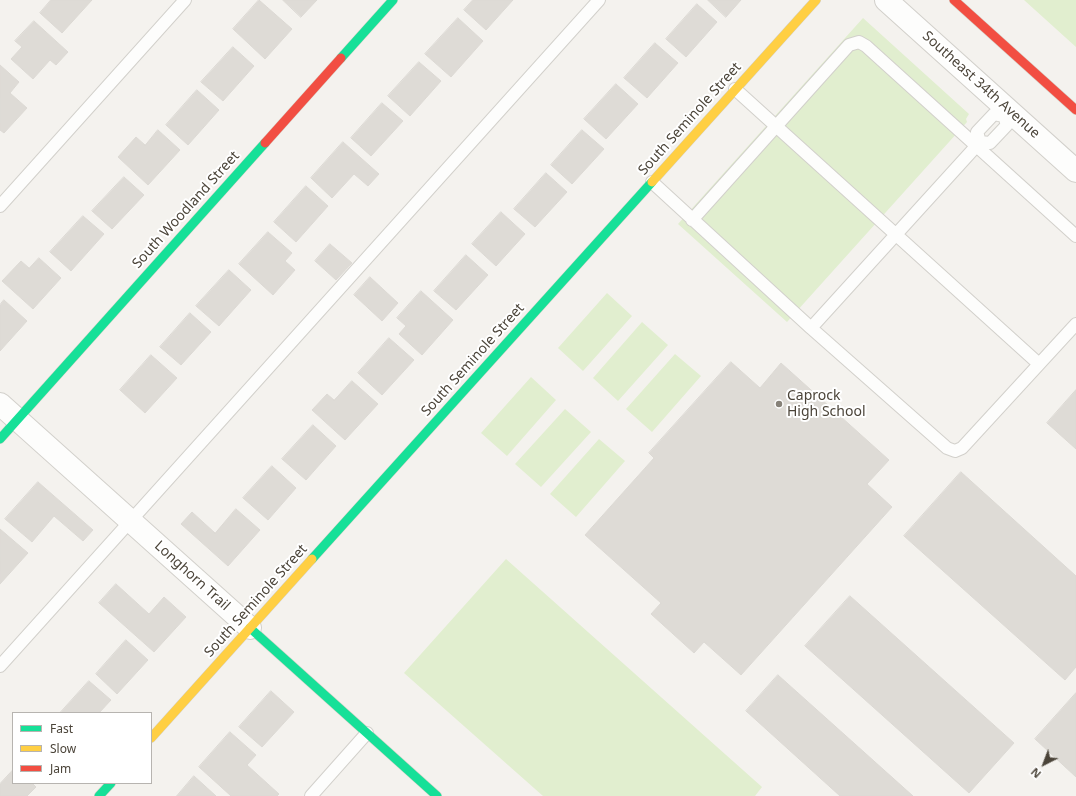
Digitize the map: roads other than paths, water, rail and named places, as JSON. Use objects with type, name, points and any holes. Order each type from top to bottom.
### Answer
[{"type":"street","name":"South Woodland Street","points":[[0,439],[393,0]]},
{"type":"street","name":"South Seminole Street","points":[[152,737],[816,0]]},
{"type":"street","name":"Southeast 34th Avenue","points":[[886,0],[1006,113],[1076,171]]},
{"type":"street","points":[[954,0],[1076,110]]},
{"type":"street","name":"Longhorn Trail","points":[[0,404],[436,796]]},
{"type":"street","points":[[99,796],[110,784]]},
{"type":"lane","points":[[0,206],[185,0]]},
{"type":"lane","points":[[0,666],[599,0]]},
{"type":"lane","points":[[692,220],[849,45],[859,42],[866,46],[978,144],[1076,236]]},
{"type":"lane","points":[[735,89],[1039,364]]},
{"type":"lane","points":[[811,328],[978,144],[990,143],[1007,125],[1006,113],[994,114],[977,132],[978,144]]},
{"type":"lane","points":[[652,182],[811,328],[946,448],[955,451],[962,448],[1076,324]]},
{"type":"lane","points":[[311,796],[367,733]]},
{"type":"place","name":"Caprock High School","points":[[779,404]]}]
